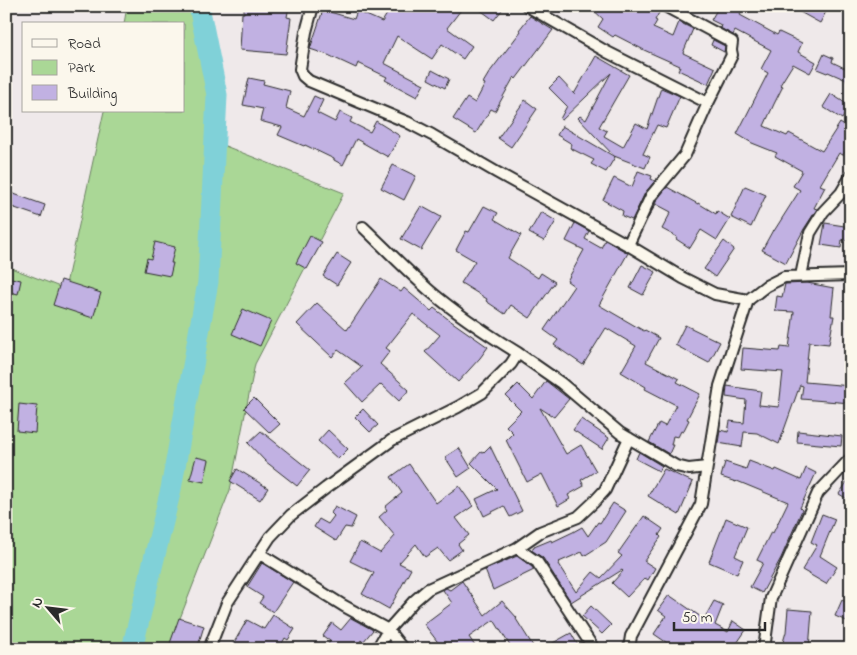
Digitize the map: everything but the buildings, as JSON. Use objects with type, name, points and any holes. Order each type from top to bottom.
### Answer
[{"type":"street","points":[[313,6],[306,32],[300,69],[303,76],[309,81],[424,130],[715,294],[748,300]]},
{"type":"street","points":[[527,6],[607,52],[708,103]]},
{"type":"street","points":[[628,245],[651,196],[685,155],[732,55],[732,42],[665,6]]},
{"type":"street","points":[[801,276],[810,233],[822,212],[841,193],[851,176]]},
{"type":"street","points":[[363,227],[447,305],[561,383],[620,433],[676,466],[689,469],[707,467]]},
{"type":"street","points":[[629,649],[631,636],[701,504],[720,386],[748,300],[766,286],[784,277],[851,275]]},
{"type":"street","points":[[209,649],[227,603],[270,537],[290,515],[392,440],[458,407],[482,392],[511,364],[518,353]]},
{"type":"street","points":[[377,649],[388,630],[414,601],[428,589],[517,548],[540,532],[578,517],[604,490],[629,438]]},
{"type":"street","points":[[764,649],[770,598],[814,501],[818,493],[851,458]]},
{"type":"street","points":[[517,548],[537,562],[594,649]]},
{"type":"street","points":[[260,554],[344,606],[388,630],[403,649]]},
{"type":"green space","points":[[133,6],[203,6],[215,142],[344,193],[255,364],[230,490],[168,649],[6,649],[6,266],[65,289],[104,112],[185,112],[185,22],[124,22],[126,12]]},
{"type":"waterway","points":[[132,649],[171,489],[208,282],[217,95],[199,6]]}]
